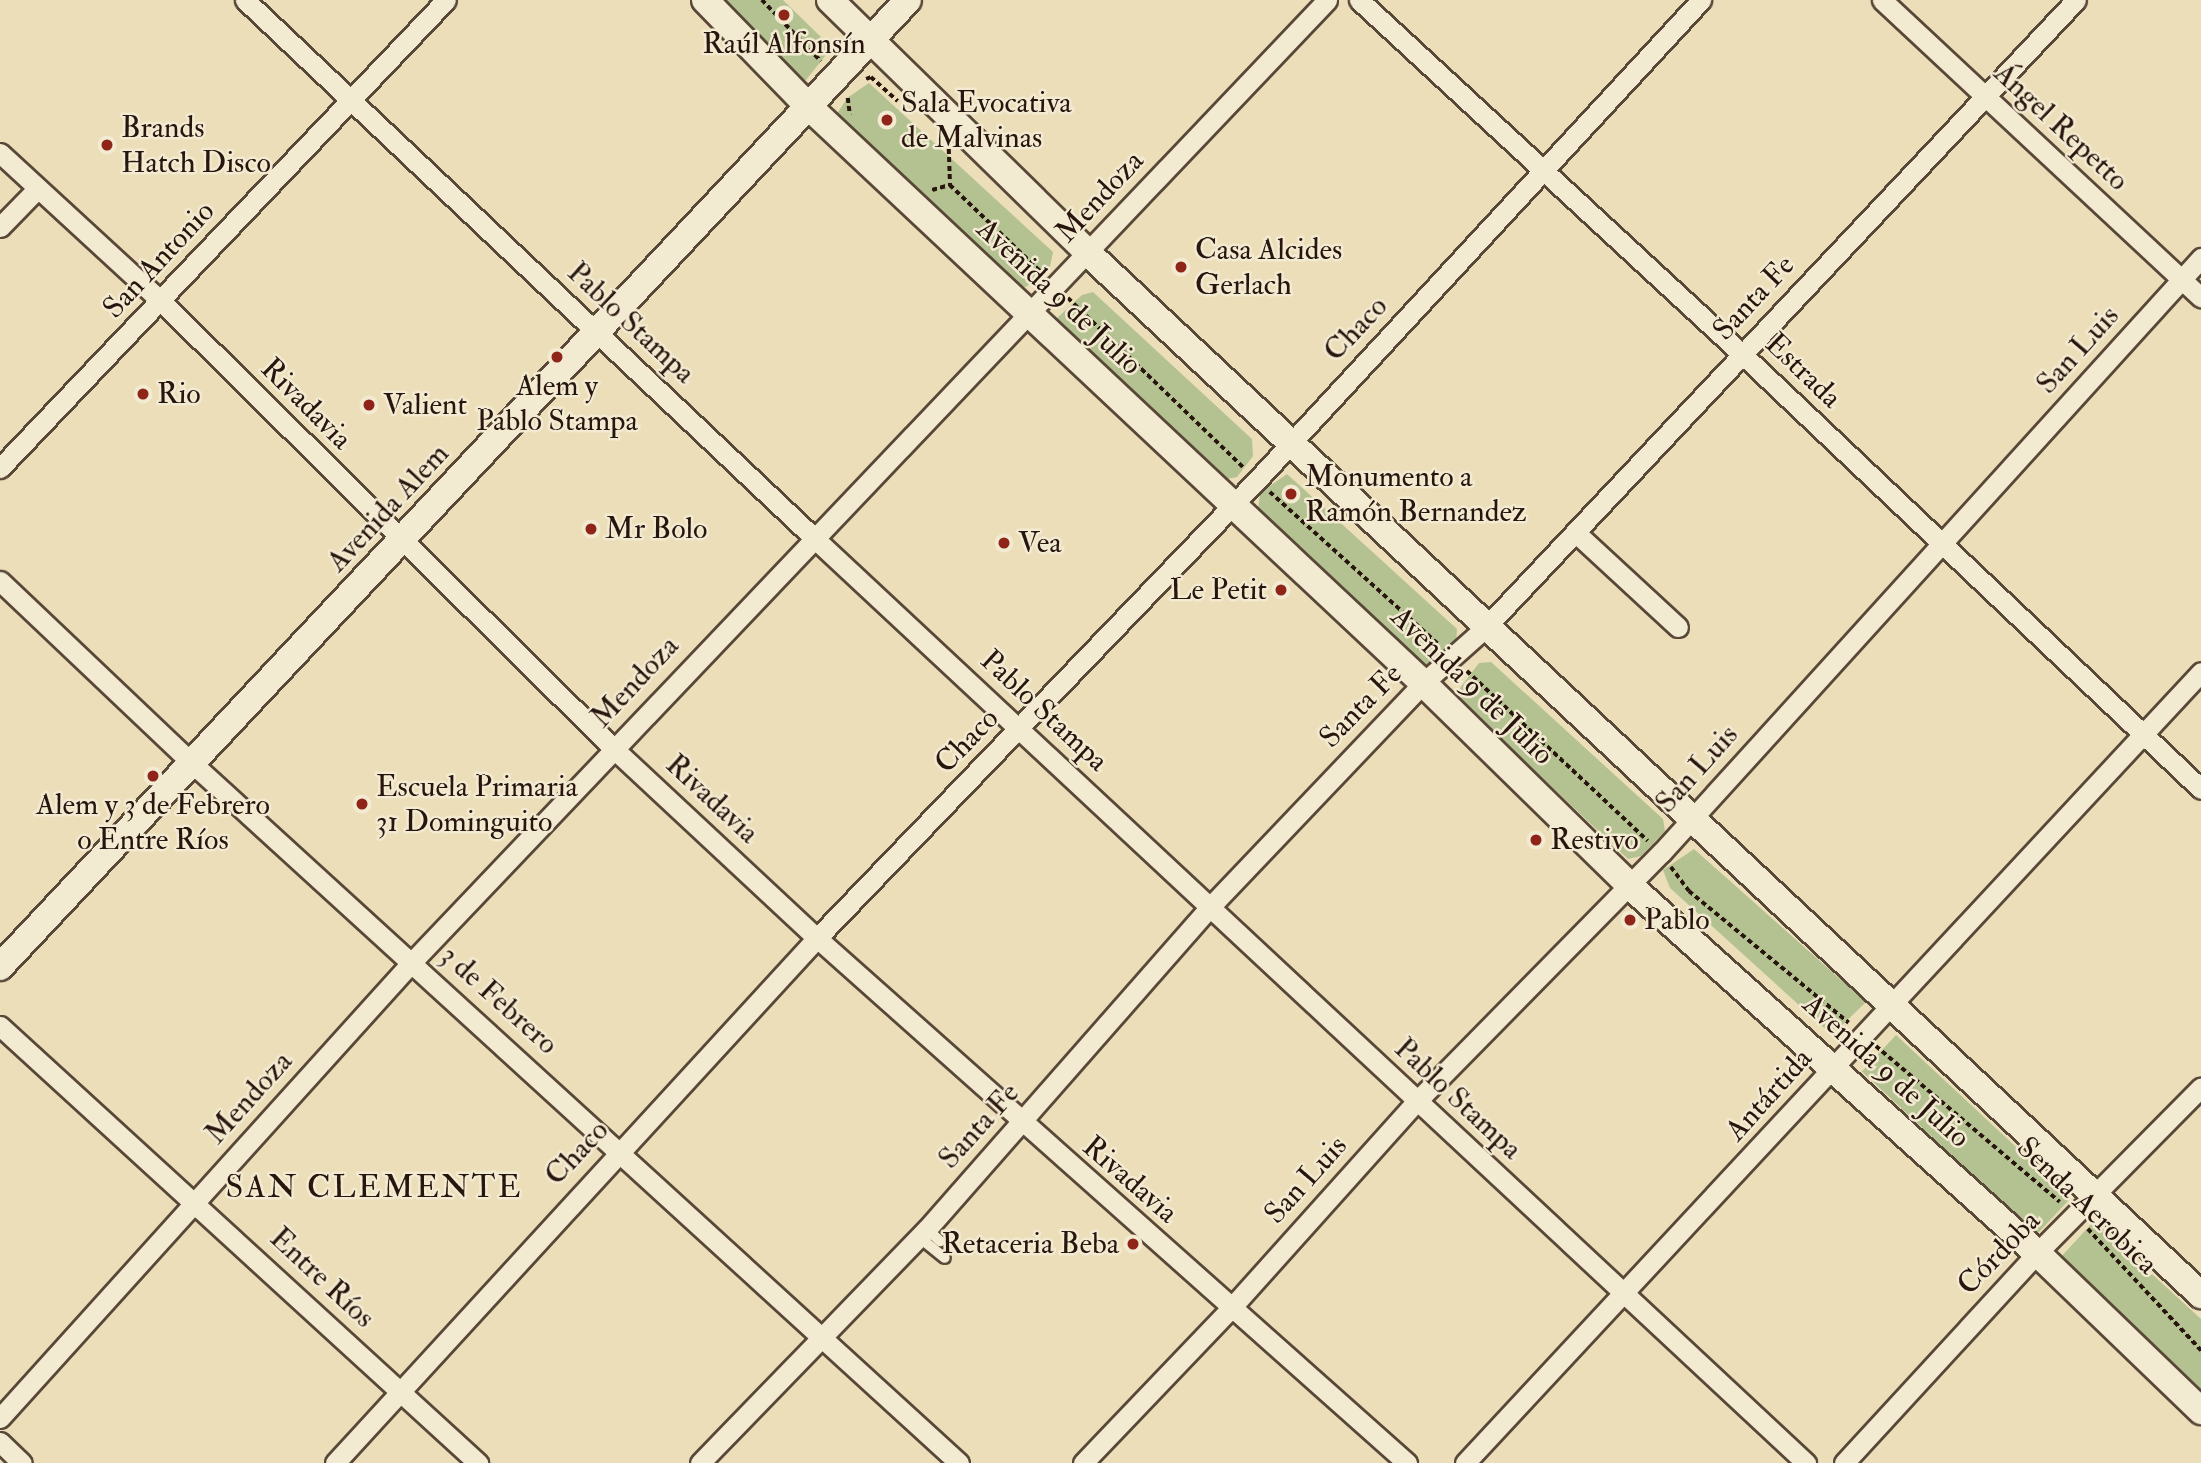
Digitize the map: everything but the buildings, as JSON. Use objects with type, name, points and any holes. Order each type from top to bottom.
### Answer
[{"type":"main road","name":"Avenida 9 de Julio","points":[[705,0],[808,106],[1423,682],[1629,885],[2037,1253],[2201,1411]]},
{"type":"main road","name":"Avenida 9 de Julio","points":[[830,0],[1088,253],[1292,440],[1485,628],[1695,816],[2201,1294]]},
{"type":"main road","name":"Avenida Alem","points":[[0,967],[402,543],[908,0]]},
{"type":"street","name":"Pablo Stampa","points":[[245,0],[813,537],[1806,1463]]},
{"type":"street","name":"San Antonio","points":[[0,468],[162,302],[349,100],[446,0]]},
{"type":"street","name":"Mendoza","points":[[0,1418],[411,962],[1327,0]]},
{"type":"street","name":"Estrada","points":[[1359,0],[1742,354],[2201,789]]},
{"type":"street","name":"Chaco","points":[[335,1463],[399,1390],[817,938],[1020,730],[1256,480],[1544,173],[1701,0]]},
{"type":"street","name":"Ángel Repetto","points":[[1882,0],[2201,297]]},
{"type":"street","name":"Santa Fe","points":[[700,1463],[929,1235],[1021,1123],[1209,908],[1423,682],[1455,659],[1485,628],[2076,0]]},
{"type":"street","name":"Rivadavia","points":[[0,153],[162,302],[402,543],[614,749],[1021,1123],[1407,1463]]},
{"type":"street","points":[[0,227],[38,188]]},
{"type":"street","name":"San Luis","points":[[1083,1463],[1231,1308],[1417,1101],[1661,853],[1943,546],[2201,258]]},
{"type":"street","points":[[1575,532],[1678,628]]},
{"type":"street","name":"3 de Febrero","points":[[0,581],[193,764],[621,1150],[823,1340],[959,1463]]},
{"type":"street","name":"Antártida","points":[[1465,1463],[1625,1296],[1863,1034],[2201,672]]},
{"type":"street","name":"Entre Ríos","points":[[0,1026],[196,1201],[478,1463]]},
{"type":"street","name":"Córdoba","points":[[1844,1463],[2037,1253],[2097,1196],[2201,1087]]},
{"type":"street","points":[[0,1442],[23,1463]]},
{"type":"lane","points":[[929,1235],[945,1258]]},
{"type":"path","points":[[762,0],[847,87],[871,77],[901,104]]},
{"type":"path","name":"Senda Aerobica","points":[[940,140],[949,149],[950,185],[1256,480],[1455,659],[1661,853],[1689,891],[1863,1034],[2076,1216],[2201,1350]]},
{"type":"green space","points":[[719,0],[783,0],[825,41],[829,51],[806,80],[793,79]]},
{"type":"green space","points":[[869,83],[1053,252],[1050,267],[1026,287],[1015,286],[841,127],[837,114],[847,98]]},
{"type":"green space","points":[[1093,292],[1252,439],[1253,456],[1237,477],[1218,481],[1062,329],[1057,318],[1082,295]]},
{"type":"green space","points":[[1287,474],[1457,629],[1456,646],[1441,659],[1418,668],[1258,511],[1260,493]]},
{"type":"green space","points":[[1491,662],[1663,819],[1665,831],[1641,856],[1628,859],[1462,702],[1460,688],[1479,663]]},
{"type":"green space","points":[[1694,849],[1866,1002],[1832,1035],[1670,888],[1663,870]]},
{"type":"green space","points":[[1896,1035],[2071,1198],[2037,1235],[1862,1072]]},
{"type":"green space","points":[[2094,1221],[2201,1319],[2201,1393],[2059,1259]]},
{"type":"place","name":"Raúl Alfonsín","points":[[784,15]]},
{"type":"place","name":"Sala Evocativa de Malvinas","points":[[887,120]]},
{"type":"place","name":"Brands Hatch Disco","points":[[107,145]]},
{"type":"place","name":"Casa Alcides Gerlach","points":[[1181,267]]},
{"type":"place","name":"Alem y Pablo Stampa","points":[[557,357]]},
{"type":"place","name":"Rio","points":[[143,394]]},
{"type":"place","name":"Valient","points":[[369,405]]},
{"type":"place","name":"Monumento a Ramón Bernandez","points":[[1291,494]]},
{"type":"place","name":"Mr Bolo","points":[[591,529]]},
{"type":"place","name":"Vea","points":[[1004,543]]},
{"type":"place","name":"Le Petit","points":[[1281,590]]},
{"type":"place","name":"Alem y 3 de Febrero o Entre Ríos","points":[[153,776]]},
{"type":"place","name":"Escuela Primaria 31 Dominguito","points":[[362,804]]},
{"type":"place","name":"Restivo","points":[[1536,840]]},
{"type":"place","name":"Pablo","points":[[1630,920]]},
{"type":"place","name":"Retaceria Beba","points":[[1133,1244]]},
{"type":"district","name":"SAN CLEMENTE","points":[[374,1187]]}]
